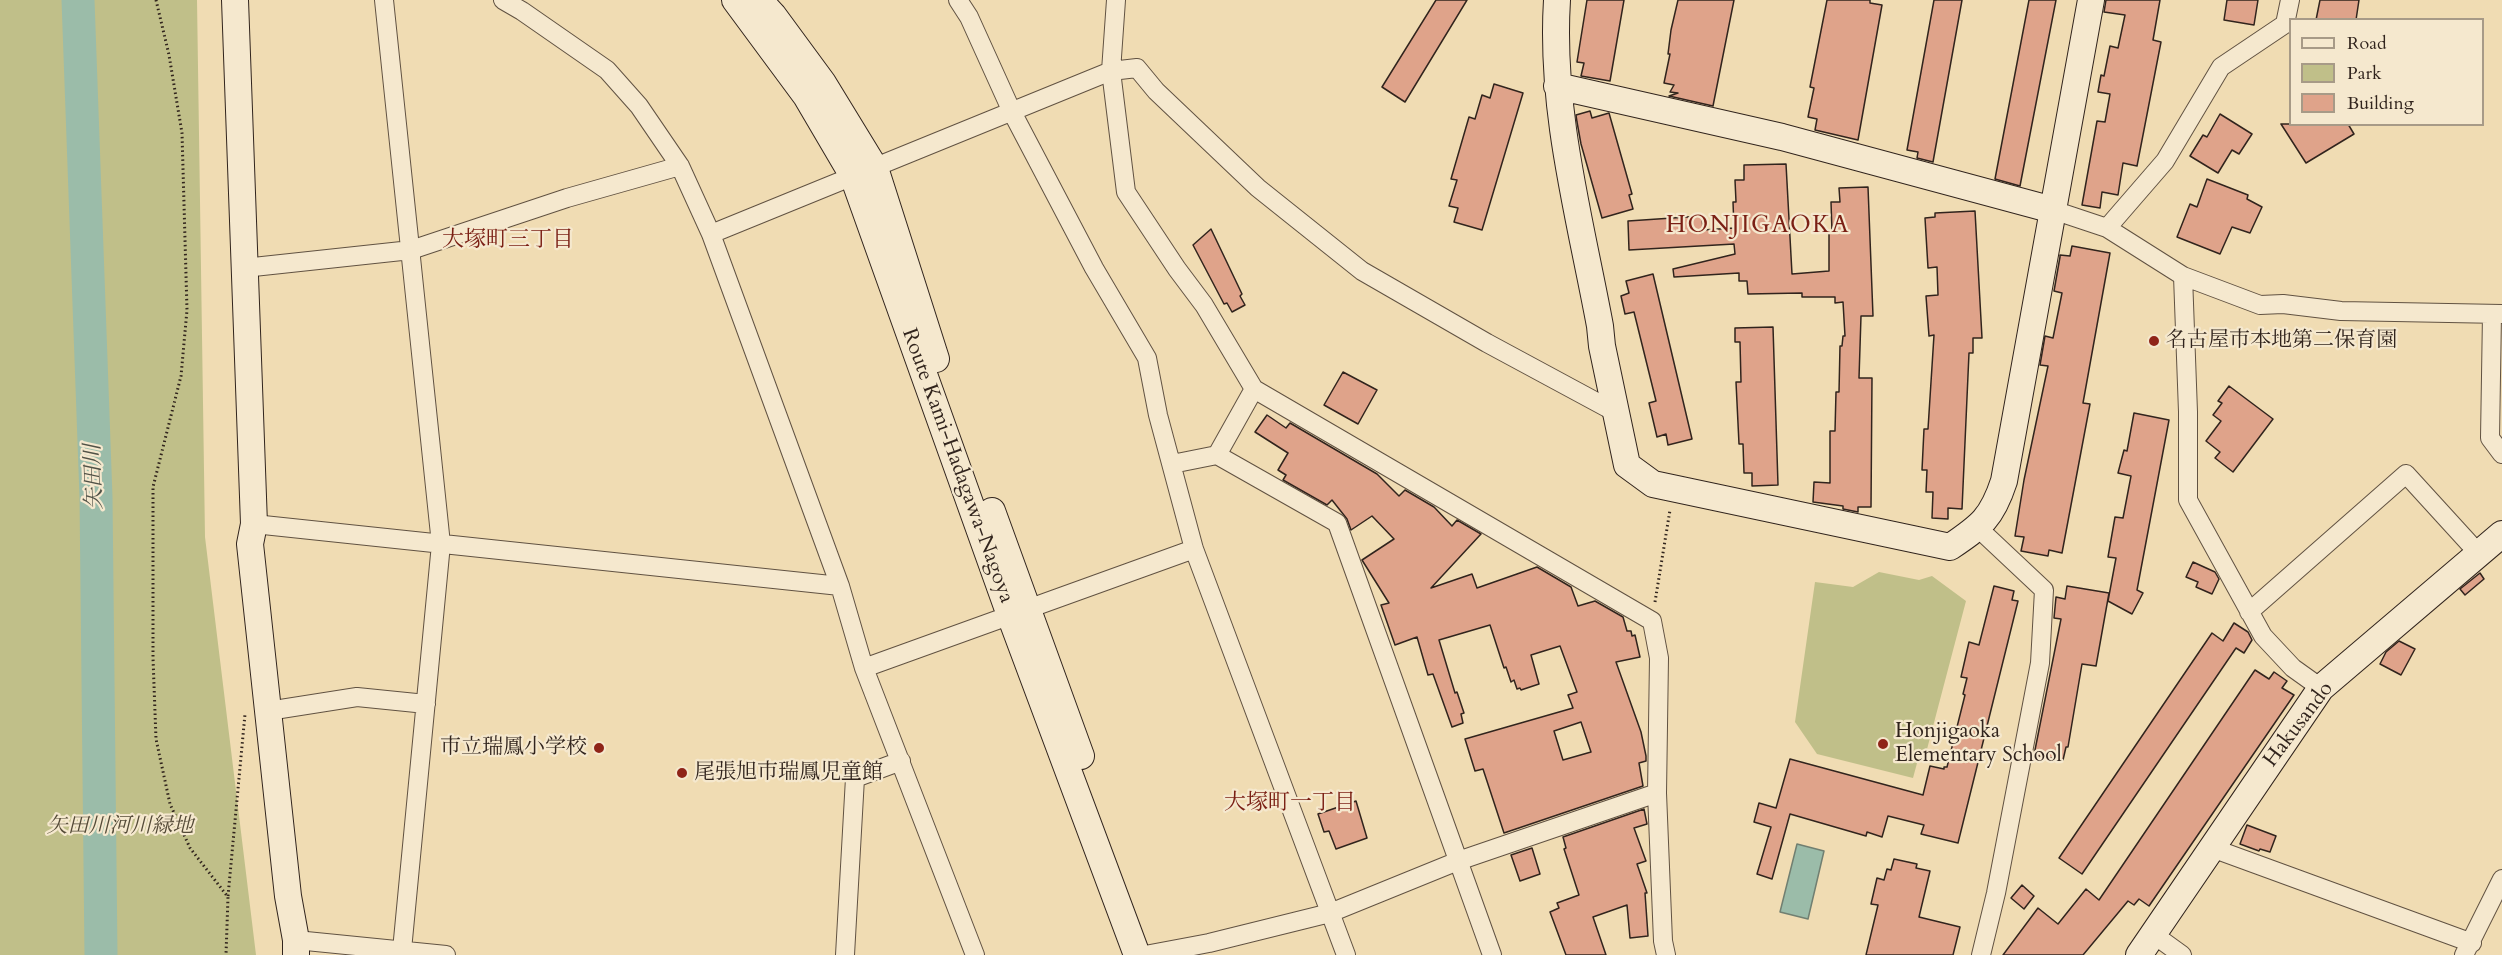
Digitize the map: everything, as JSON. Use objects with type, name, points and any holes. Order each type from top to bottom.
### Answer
[{"type":"street","points":[[235,0],[254,524],[250,544],[256,709],[296,948],[402,950],[446,955]]},
{"type":"street","points":[[384,0],[441,544],[402,950]]},
{"type":"street","points":[[503,0],[607,70],[639,106],[681,166],[711,234],[840,586],[864,668],[975,955]]},
{"type":"street","name":"Route Kami-Hadagawa-Nagoya","points":[[735,0],[864,172]]},
{"type":"street","name":"Route Kami-Hadagawa-Nagoya","points":[[759,0],[773,15],[823,83],[864,172],[944,385],[1019,612],[1147,954]]},
{"type":"street","points":[[958,0],[970,9],[1012,112],[1094,268],[1147,358],[1158,416],[1194,549],[1346,955]]},
{"type":"street","points":[[1116,0],[1111,71],[1126,192],[1176,269],[1204,305],[1254,389],[1652,621],[1659,658],[1657,794],[1662,941],[1666,955]]},
{"type":"street","points":[[1557,0],[1557,86],[1560,121],[1627,465],[1653,484],[1950,547],[1978,528],[1996,506],[2004,482],[2091,0]]},
{"type":"street","points":[[2107,228],[2165,161],[2221,66],[2285,24],[2290,0]]},
{"type":"street","points":[[711,234],[1111,71],[1137,68],[1156,91],[1258,188],[1362,271],[1487,343],[1615,412]]},
{"type":"street","points":[[1557,86],[1782,137],[2053,210],[2107,228],[2182,276],[2260,305],[2283,304],[2352,312],[2497,314],[2490,438],[2502,454]]},
{"type":"street","points":[[244,268],[411,250],[567,198],[681,166]]},
{"type":"street","points":[[2182,276],[2188,412],[2188,500],[2263,636],[2293,668],[2321,688]]},
{"type":"street","points":[[1217,455],[1254,389]]},
{"type":"street","points":[[1172,464],[1217,455],[1337,522],[1492,955]]},
{"type":"street","points":[[2249,612],[2406,474],[2493,547]]},
{"type":"street","points":[[254,524],[840,586]]},
{"type":"street","points":[[1978,528],[2044,590],[2040,663],[1996,893],[1981,955]]},
{"type":"street","name":"Hakusando","points":[[2139,955],[2321,688],[2493,547]]},
{"type":"street","points":[[864,668],[1194,549]]},
{"type":"street","points":[[256,709],[357,697],[426,704]]},
{"type":"street","points":[[845,955],[855,778],[901,761]]},
{"type":"street","points":[[1147,954],[1209,943],[1330,913],[1458,861],[1657,794]]},
{"type":"street","points":[[2212,848],[2468,949],[2497,901],[2502,879]]},
{"type":"street","points":[[2153,934],[2182,955]]},
{"type":"path","points":[[156,0],[169,55],[182,133],[187,310],[181,376],[153,487],[153,658],[156,739],[170,804],[190,848],[228,897]]},
{"type":"path","points":[[1652,621],[1673,488]]},
{"type":"path","points":[[226,955],[228,897],[244,738],[256,709]]},
{"type":"green space","name":"矢田川河川緑地","points":[[0,0],[197,0],[205,537],[256,955],[0,955]]},
{"type":"green space","points":[[1879,572],[1919,580],[1932,576],[1966,601],[1926,753],[1920,752],[1913,778],[1817,754],[1795,722],[1815,582],[1853,587]]},
{"type":"shaded area","points":[[1797,844],[1824,851],[1808,919],[1780,912]]},
{"type":"building","points":[[1436,0],[1467,0],[1405,102],[1382,87]]},
{"type":"building","points":[[1587,0],[1624,0],[1610,81],[1581,76],[1584,63],[1577,62]]},
{"type":"building","points":[[1678,0],[1734,0],[1713,106],[1669,96],[1678,93],[1670,92],[1674,85],[1664,83],[1670,54],[1668,54],[1671,30]]},
{"type":"building","points":[[1827,0],[1870,0],[1870,3],[1882,5],[1858,140],[1815,130],[1817,119],[1808,117],[1814,88],[1810,87]]},
{"type":"building","points":[[1934,0],[1962,0],[1933,162],[1917,158],[1918,152],[1907,150]]},
{"type":"building","points":[[2029,0],[2056,0],[2020,186],[1995,179]]},
{"type":"building","points":[[2106,0],[2160,0],[2153,40],[2161,42],[2137,166],[2123,163],[2118,195],[2102,192],[2100,208],[2082,205],[2097,121],[2105,122],[2110,94],[2098,92],[2101,75],[2104,76],[2110,46],[2118,48],[2125,15],[2104,12]]},
{"type":"building","points":[[2227,0],[2258,0],[2254,25],[2224,20]]},
{"type":"building","points":[[2320,0],[2359,0],[2356,18],[2316,18]]},
{"type":"building","points":[[1494,84],[1523,93],[1482,230],[1454,222],[1458,208],[1449,206],[1457,180],[1451,179],[1469,117],[1475,119],[1482,95],[1490,98]]},
{"type":"building","points":[[1590,111],[1592,118],[1609,113],[1632,194],[1629,195],[1633,209],[1602,218],[1581,144],[1576,115]]},
{"type":"building","points":[[2220,114],[2252,134],[2239,154],[2232,150],[2218,173],[2190,156],[2203,135],[2207,137]]},
{"type":"building","points":[[2281,124],[2349,126],[2354,134],[2306,163]]},
{"type":"building","points":[[1786,164],[1792,274],[1829,271],[1829,232],[1832,232],[1831,202],[1840,202],[1839,188],[1868,187],[1873,316],[1861,316],[1859,378],[1872,378],[1871,507],[1858,507],[1858,512],[1843,509],[1843,506],[1813,502],[1814,482],[1830,483],[1830,431],[1835,431],[1840,346],[1845,336],[1843,302],[1835,303],[1835,297],[1802,297],[1802,293],[1748,294],[1747,281],[1739,281],[1739,273],[1674,277],[1673,269],[1735,254],[1734,244],[1629,250],[1628,221],[1702,216],[1703,230],[1734,228],[1735,180],[1744,180],[1744,165]]},
{"type":"building","points":[[2207,179],[2248,195],[2247,199],[2262,207],[2250,233],[2232,227],[2220,254],[2177,237],[2190,204],[2197,207]]},
{"type":"building","points":[[1975,211],[1982,338],[1973,338],[1973,353],[1969,353],[1962,509],[1948,508],[1948,519],[1932,518],[1933,492],[1926,492],[1927,470],[1922,470],[1924,429],[1928,429],[1934,335],[1929,336],[1926,296],[1938,295],[1937,267],[1928,268],[1925,218],[1935,217],[1935,213]]},
{"type":"building","points":[[1211,229],[1245,305],[1232,312],[1227,303],[1224,304],[1193,245]]},
{"type":"building","points":[[2072,246],[2110,253],[2083,403],[2090,404],[2062,553],[2049,550],[2048,556],[2021,551],[2024,537],[2015,536],[2024,480],[2048,366],[2040,365],[2045,336],[2053,338],[2062,293],[2054,291],[2060,255],[2070,256]]},
{"type":"building","points":[[1653,274],[1692,439],[1668,445],[1666,434],[1657,437],[1649,403],[1656,401],[1634,312],[1625,314],[1621,296],[1629,293],[1626,281]]},
{"type":"building","points":[[1773,327],[1778,485],[1752,486],[1752,473],[1744,473],[1743,444],[1739,444],[1736,382],[1741,382],[1740,342],[1735,342],[1735,328]]},
{"type":"building","points":[[1343,372],[1377,390],[1358,424],[1324,405]]},
{"type":"building","points":[[2229,386],[2273,419],[2233,472],[2215,458],[2220,452],[2206,441],[2221,421],[2213,415],[2222,403],[2218,401]]},
{"type":"building","points":[[2134,413],[2169,420],[2137,590],[2143,593],[2132,614],[2108,601],[2116,558],[2108,557],[2115,517],[2123,518],[2131,476],[2118,473],[2124,450],[2127,451]]},
{"type":"building","points":[[1267,415],[1286,428],[1290,423],[1377,474],[1399,496],[1405,490],[1434,507],[1452,526],[1457,520],[1481,534],[1431,588],[1472,574],[1477,588],[1537,567],[1571,587],[1578,606],[1595,601],[1623,617],[1627,631],[1631,631],[1632,636],[1635,635],[1640,657],[1616,662],[1641,732],[1646,756],[1646,761],[1639,763],[1643,786],[1504,833],[1483,769],[1475,771],[1465,739],[1573,708],[1568,695],[1577,692],[1560,646],[1531,655],[1539,684],[1521,690],[1517,689],[1514,680],[1511,682],[1506,667],[1504,668],[1490,625],[1439,640],[1455,693],[1457,692],[1464,713],[1461,714],[1463,723],[1452,727],[1433,674],[1428,675],[1417,637],[1395,645],[1381,605],[1389,603],[1362,560],[1394,539],[1372,516],[1351,530],[1347,519],[1332,500],[1327,505],[1283,480],[1286,475],[1278,470],[1288,453],[1255,432]],"holes":[[[1581,722],[1591,752],[1563,760],[1554,731]]]},
{"type":"building","points":[[2193,562],[2215,572],[2219,579],[2212,594],[2196,587],[2198,582],[2186,577]]},
{"type":"building","points":[[2480,573],[2484,579],[2465,595],[2460,589]]},
{"type":"building","points":[[1994,586],[2014,591],[2012,600],[2018,601],[1958,843],[1921,834],[1924,825],[1888,816],[1882,837],[1867,832],[1866,836],[1790,814],[1772,879],[1757,874],[1771,827],[1754,822],[1759,803],[1776,808],[1790,759],[1923,795],[1930,766],[1944,769],[1947,767],[1965,695],[1963,694],[1967,678],[1961,677],[1969,642],[1979,645]]},
{"type":"building","points":[[2067,586],[2109,593],[2096,666],[2082,664],[2068,747],[2066,747],[2063,760],[2034,755],[2061,619],[2054,618],[2056,597],[2065,599]]},
{"type":"building","points":[[2234,623],[2248,632],[2252,640],[2244,653],[2236,648],[2082,874],[2059,858],[2212,633],[2223,641]]},
{"type":"building","points":[[2399,641],[2415,649],[2401,675],[2380,664],[2386,652]]},
{"type":"building","points":[[2255,670],[2269,679],[2274,672],[2287,681],[2282,688],[2294,695],[2149,906],[2139,899],[2134,905],[2128,901],[2083,955],[2003,955],[2038,908],[2058,924],[2086,889],[2099,900]]},
{"type":"building","points":[[1356,801],[1367,838],[1336,849],[1329,831],[1324,832],[1318,814]]},
{"type":"building","points":[[1644,809],[1647,824],[1634,828],[1646,861],[1637,864],[1647,893],[1645,893],[1648,936],[1630,938],[1627,905],[1593,917],[1606,955],[1566,955],[1550,912],[1559,908],[1557,903],[1579,895],[1564,849],[1566,848],[1563,837]]},
{"type":"building","points":[[2247,825],[2276,836],[2270,852],[2260,849],[2259,851],[2240,844]]},
{"type":"building","points":[[1532,848],[1540,874],[1520,881],[1511,855]]},
{"type":"building","points":[[1894,859],[1917,864],[1916,868],[1930,871],[1919,917],[1960,927],[1953,955],[1866,955],[1878,905],[1871,904],[1877,878],[1884,880],[1887,869],[1891,870]]},
{"type":"building","points":[[2022,885],[2034,896],[2024,909],[2011,898]]},
{"type":"waterway","name":"矢田川","points":[[78,0],[96,497],[101,955]]},
{"type":"place","name":"名古屋市本地第二保育園","points":[[2154,341]]},
{"type":"place","name":"Honjigaoka Elementary School","points":[[1883,744]]},
{"type":"place","name":"市立瑞鳳小学校","points":[[599,748]]},
{"type":"place","name":"尾張旭市瑞鳳児童館","points":[[682,773]]},
{"type":"district","name":"HONJIGAOKA","points":[[1758,226]]},
{"type":"district","name":"大塚町三丁目","points":[[508,241]]},
{"type":"district","name":"大塚町一丁目","points":[[1290,804]]}]
